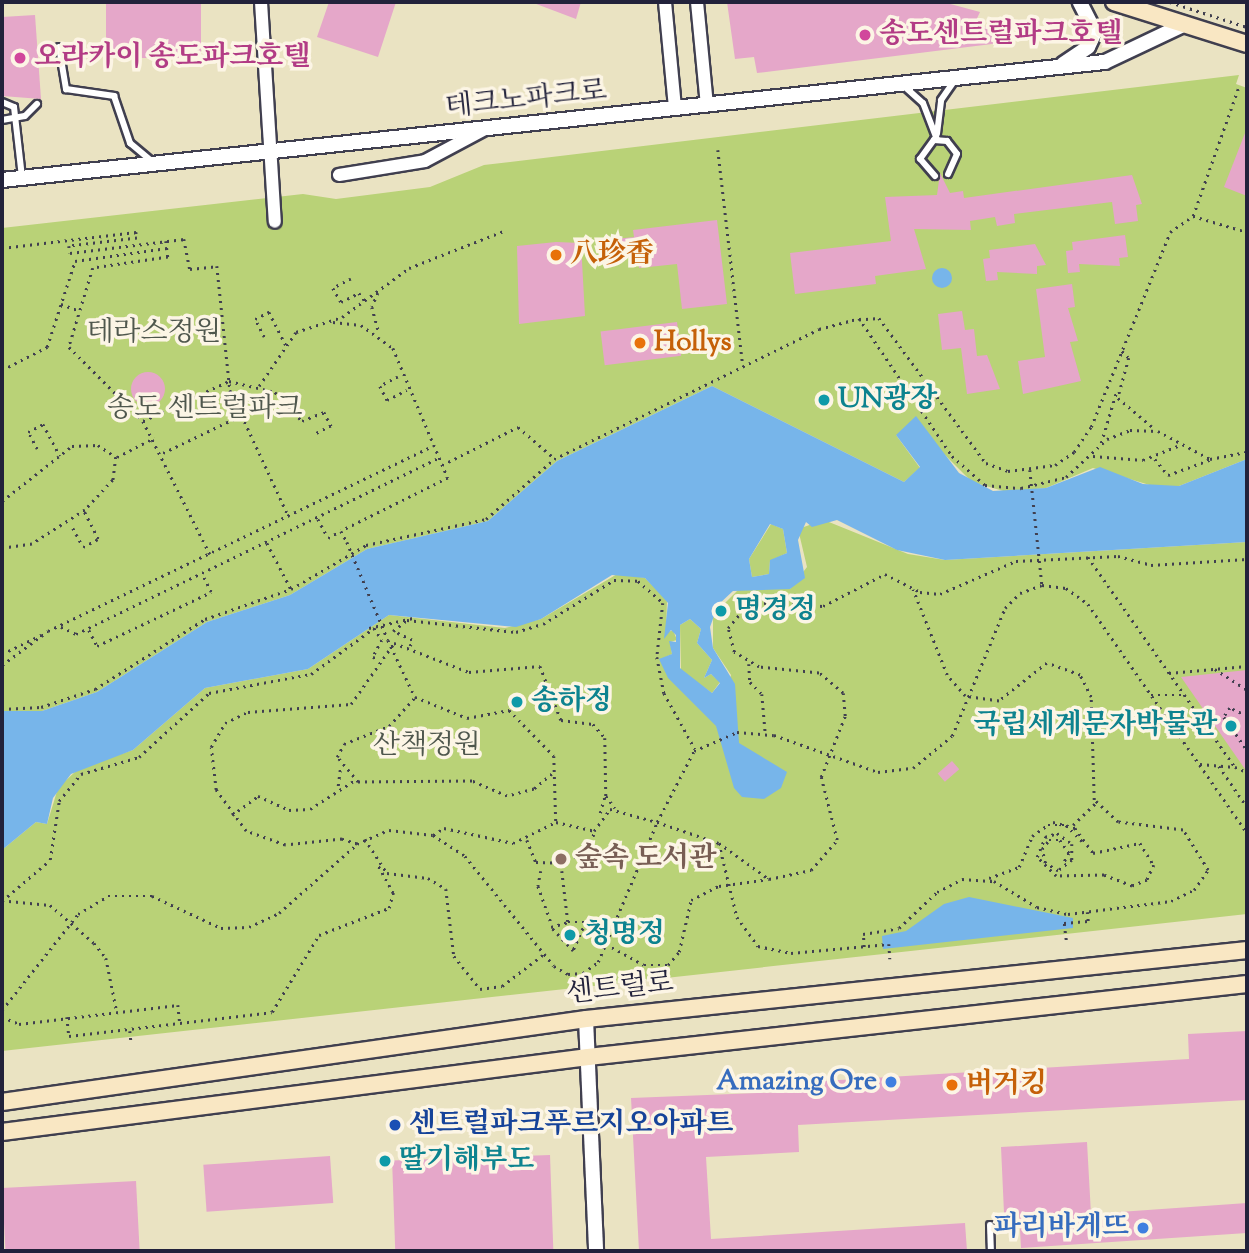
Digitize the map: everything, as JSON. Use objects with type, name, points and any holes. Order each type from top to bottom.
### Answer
[{"type":"main road","points":[[1114,2],[1247,44]]},
{"type":"main road","name":"센트럴로","points":[[2,1102],[586,1019],[1247,950]]},
{"type":"main road","points":[[2,1132],[588,1057],[1247,984]]},
{"type":"street","points":[[261,2],[275,222]]},
{"type":"street","points":[[665,2],[675,108]]},
{"type":"street","points":[[697,2],[707,105]]},
{"type":"street","points":[[1055,68],[1093,40],[1094,23],[1080,2]]},
{"type":"street","name":"테크노파크로","points":[[2,180],[1055,68],[1121,58],[1185,24]]},
{"type":"street","points":[[339,175],[425,161],[485,128]]},
{"type":"street","points":[[586,1019],[596,1251]]},
{"type":"lane","points":[[59,47],[70,92],[114,96],[135,149],[168,162]]},
{"type":"lane","points":[[937,139],[941,100],[959,78]]},
{"type":"lane","points":[[896,85],[923,103],[937,139]]},
{"type":"lane","points":[[2,102],[13,105],[22,178]]},
{"type":"lane","points":[[2,120],[15,118],[37,104]]},
{"type":"lane","points":[[937,139],[952,144],[957,154],[948,174]]},
{"type":"lane","points":[[935,176],[920,159],[924,147],[937,139]]},
{"type":"lane","points":[[990,1225],[991,1251]]},
{"type":"path","points":[[1170,2],[1247,27]]},
{"type":"path","points":[[2,709],[41,708],[95,689],[205,619],[291,589],[366,545],[486,519],[554,458],[819,329],[859,318],[879,318],[982,460],[999,470],[1030,470],[1055,465],[1081,445],[1122,351],[1166,238],[1193,216],[1238,89]]},
{"type":"path","points":[[718,150],[743,366]]},
{"type":"path","points":[[1193,216],[1247,232]]},
{"type":"path","points":[[333,322],[409,268],[506,230]]},
{"type":"path","points":[[2,248],[136,232],[136,238],[69,246],[70,253],[184,239],[190,269],[217,266],[229,381],[289,517]]},
{"type":"path","points":[[166,241],[168,257],[93,268],[69,347],[143,421],[155,438],[211,554]]},
{"type":"path","points":[[141,244],[142,252]]},
{"type":"path","points":[[2,370],[47,347],[75,261],[167,248]]},
{"type":"path","points":[[351,279],[333,288],[341,302],[359,293],[365,301]]},
{"type":"path","points":[[383,338],[372,307],[385,285]]},
{"type":"path","points":[[61,304],[80,311]]},
{"type":"path","points":[[264,337],[255,319],[269,312],[286,345]]},
{"type":"path","points":[[859,318],[915,407],[974,479],[1007,488],[1045,484],[1077,471],[1100,447],[1123,431],[1158,431]]},
{"type":"path","points":[[252,386],[266,381],[286,345],[301,329],[333,322],[361,325],[383,338],[397,353],[407,390],[449,478],[328,538],[318,519]]},
{"type":"path","points":[[1100,447],[1129,358],[1122,351]]},
{"type":"path","points":[[398,377],[380,386],[387,400],[407,390]]},
{"type":"path","points":[[143,421],[229,381],[275,392],[302,421],[324,412],[331,426],[314,434]]},
{"type":"path","points":[[1118,390],[1124,406],[1158,431],[1212,459]]},
{"type":"path","points":[[162,453],[242,415]]},
{"type":"path","points":[[37,449],[28,432],[43,424],[60,456]]},
{"type":"path","points":[[442,465],[518,427],[554,458]]},
{"type":"path","points":[[116,457],[155,438]]},
{"type":"path","points":[[2,501],[60,456],[86,443],[116,457]]},
{"type":"path","points":[[1093,456],[1153,458],[1180,444]]},
{"type":"path","points":[[2,653],[433,446]]},
{"type":"path","points":[[1153,458],[1168,475],[1212,459],[1247,452]]},
{"type":"path","points":[[2,548],[32,544],[84,511],[113,480],[116,457]]},
{"type":"path","points":[[59,626],[76,634],[439,458]]},
{"type":"path","points":[[1030,470],[1042,585]]},
{"type":"path","points":[[74,528],[83,547],[98,539],[84,511]]},
{"type":"path","points":[[341,531],[415,697],[463,717],[513,713],[554,756],[550,789],[556,822]]},
{"type":"path","points":[[267,543],[291,589]]},
{"type":"path","points":[[606,944],[644,965],[668,965],[679,952],[688,903],[729,884],[805,873],[834,849],[836,832],[821,783],[829,754],[845,716],[836,684],[819,673],[750,664],[731,647],[728,628],[755,600],[823,606],[879,574],[911,587],[944,593],[1016,561],[1124,556],[1151,565],[1247,559]]},
{"type":"path","points":[[1088,557],[1235,767]]},
{"type":"path","points":[[88,628],[97,646],[211,592],[202,574]]},
{"type":"path","points":[[117,1012],[106,958],[72,921],[38,900],[2,901],[52,856],[58,801],[70,784],[139,757],[209,693],[311,674],[383,622],[420,618],[516,632],[543,624],[614,580],[642,583],[663,604],[657,657],[664,693],[695,749]]},
{"type":"path","points":[[2,1010],[72,921],[99,899],[141,894],[221,928],[248,927],[279,913],[357,844],[389,830],[433,835],[465,856],[558,970],[578,975],[594,966],[606,944],[657,822],[695,749],[718,736],[737,732],[765,732],[878,772],[913,768],[947,743],[969,698],[1005,608],[1020,593],[1042,585],[1082,597],[1247,833]]},
{"type":"path","points":[[911,587],[947,675],[969,698],[999,701],[1043,664],[1074,670],[1090,693],[1096,803],[1118,822],[1183,830],[1208,870],[1194,890],[1171,901],[1087,912],[1045,911],[978,878]]},
{"type":"path","points":[[410,646],[412,640],[393,629],[420,618]]},
{"type":"path","points":[[2,665],[48,631]]},
{"type":"path","points":[[359,637],[379,631],[382,640],[373,657],[379,660]]},
{"type":"path","points":[[389,642],[410,646],[469,672],[538,664],[561,720],[593,724],[605,738],[605,788],[587,853],[553,864],[530,857],[525,847],[530,837]]},
{"type":"path","points":[[357,844],[346,839],[271,842],[242,829],[232,816],[212,776],[218,730],[248,712],[346,707],[361,695],[389,642]]},
{"type":"path","points":[[750,664],[750,681],[762,694],[765,732]]},
{"type":"path","points":[[1169,673],[1247,666]]},
{"type":"path","points":[[1215,669],[1247,690]]},
{"type":"path","points":[[1151,695],[1184,695]]},
{"type":"path","points":[[336,788],[344,744],[383,730],[415,697]]},
{"type":"path","points":[[1247,716],[1235,708],[1224,717],[1247,750]]},
{"type":"path","points":[[1199,764],[1235,767],[1247,772]]},
{"type":"path","points":[[339,766],[355,780]]},
{"type":"path","points":[[1219,766],[1247,807]]},
{"type":"path","points":[[232,816],[258,796],[289,810],[310,809],[336,788],[355,780],[472,781],[515,796],[539,786],[552,774]]},
{"type":"path","points":[[539,786],[550,789]]},
{"type":"path","points":[[605,788],[615,808],[719,843],[769,879]]},
{"type":"path","points":[[1071,827],[1096,803]]},
{"type":"path","points":[[596,822],[615,808]]},
{"type":"path","points":[[433,835],[444,828],[513,844],[556,822],[594,831]]},
{"type":"path","points":[[864,947],[863,934],[899,928],[948,884],[1015,871],[1032,836],[1054,822],[1071,827],[1083,842],[1099,853],[1140,844],[1152,855],[1151,874],[1132,886],[1107,876],[1056,876],[1041,866],[1037,848],[1048,835],[1061,835],[1074,851],[1068,866],[1052,870],[1041,854],[1049,840],[1060,840],[1069,853],[1064,863]]},
{"type":"path","points":[[67,1017],[69,1036],[180,1024],[276,1009],[319,935],[389,908],[392,889],[365,839]]},
{"type":"path","points":[[719,843],[740,925],[764,949],[889,944],[890,959]]},
{"type":"path","points":[[378,866],[443,885],[454,956],[480,989],[502,986],[544,954]]},
{"type":"path","points":[[541,871],[538,886],[552,925],[572,951],[587,923],[552,925]]},
{"type":"path","points":[[562,871],[568,922]]},
{"type":"path","points":[[1066,940],[1064,923],[1088,921],[1087,912]]},
{"type":"path","points":[[2,1017],[19,1024],[178,1005],[180,1024]]},
{"type":"path","points":[[130,1030],[131,1041]]},
{"type":"green space","name":"송도 센트럴파크","points":[[1239,75],[1236,84],[1247,88],[1247,459],[1179,486],[1153,486],[1093,468],[1046,488],[1007,492],[972,482],[945,455],[896,435],[920,468],[904,482],[712,386],[557,461],[488,521],[367,549],[290,595],[207,622],[97,692],[42,711],[2,711],[2,228],[303,194],[336,199],[430,187],[484,165]]},
{"type":"green space","name":"산책정원","points":[[824,520],[908,554],[945,560],[1247,542],[1247,914],[2,1051],[2,850],[36,822],[47,824],[58,788],[79,768],[133,750],[205,688],[308,669],[389,615],[505,628],[541,619],[619,573],[645,578],[667,600],[666,633],[673,630],[677,640],[670,642],[672,654],[660,660],[717,726],[731,675],[713,648],[713,615],[741,587],[790,589],[807,567],[798,529]]},
{"type":"green space","points":[[771,524],[783,529],[787,553],[770,561],[769,574],[752,577],[749,559]]},
{"type":"green space","points":[[690,619],[701,629],[697,643],[712,660],[704,678],[711,674],[720,682],[712,693],[681,671],[680,625]]},
{"type":"water","points":[[942,268],[949,271],[952,278],[949,285],[942,288],[935,285],[932,278],[935,271]]},
{"type":"water","points":[[712,386],[904,482],[920,467],[896,435],[916,416],[959,473],[993,491],[1046,488],[1100,467],[1143,484],[1179,486],[1247,459],[1247,542],[945,560],[897,550],[837,520],[812,527],[806,522],[798,540],[805,578],[790,589],[733,591],[718,605],[710,627],[713,648],[735,684],[739,743],[787,772],[781,788],[764,799],[742,797],[734,788],[716,726],[668,678],[659,659],[672,654],[669,641],[676,642],[676,635],[671,630],[664,639],[668,603],[645,578],[612,575],[541,619],[516,627],[389,615],[308,669],[205,688],[133,750],[71,774],[53,798],[47,824],[36,822],[2,850],[2,711],[42,711],[97,692],[207,622],[290,595],[367,549],[488,521],[557,461]],"holes":[[[770,524],[783,529],[787,553],[770,560],[769,574],[752,577],[749,559]],[[690,619],[701,629],[697,643],[712,660],[704,678],[711,674],[720,683],[712,693],[680,668],[680,625]]]},
{"type":"water","points":[[969,897],[1073,918],[1073,928],[883,949],[882,936],[906,931],[944,904]]},
{"type":"building","points":[[106,2],[201,2],[201,58],[106,58]]},
{"type":"building","points":[[329,2],[396,2],[378,57],[317,37]]},
{"type":"building","points":[[531,2],[581,2],[576,19]]},
{"type":"building","name":"송도센트럴파크호텔","points":[[727,2],[943,2],[980,12],[973,27],[997,26],[1000,43],[757,73],[754,57],[735,59]]},
{"type":"building","name":"오라카이 송도파크호텔","points":[[35,15],[41,99],[2,96],[2,17]]},
{"type":"building","points":[[1247,128],[1247,196],[1224,187]]},
{"type":"building","points":[[940,173],[950,193],[963,191],[964,198],[1132,175],[1142,204],[1136,205],[1138,221],[1115,224],[1112,202],[1014,214],[1015,223],[997,226],[995,217],[970,221],[971,230],[914,229],[926,269],[875,276],[876,284],[795,294],[790,253],[891,241],[885,197],[937,195]]},
{"type":"building","points":[[717,220],[727,304],[682,309],[677,264],[639,268],[638,256],[609,259],[607,240],[634,237],[633,230]]},
{"type":"building","points":[[1125,235],[1128,257],[1119,258],[1120,266],[1079,264],[1080,272],[1068,273],[1066,251],[1073,250],[1072,242]]},
{"type":"building","points":[[556,242],[581,243],[585,316],[519,324],[517,246]]},
{"type":"building","points":[[1035,244],[1046,265],[1037,266],[1037,274],[997,272],[998,280],[986,281],[983,259],[990,258],[989,250]]},
{"type":"building","points":[[1072,284],[1075,307],[1068,308],[1078,341],[1070,342],[1081,381],[1023,394],[1018,361],[1045,357],[1036,289]]},
{"type":"building","points":[[962,311],[965,330],[974,329],[977,356],[987,355],[1000,389],[967,394],[961,348],[942,350],[938,314]]},
{"type":"building","name":"Hollys","points":[[677,322],[681,356],[605,365],[601,331]]},
{"type":"building","points":[[148,372],[160,377],[165,389],[160,401],[148,406],[136,401],[131,389],[136,377]]},
{"type":"building","name":"국립세계문자박물관","points":[[1247,670],[1247,772],[1181,677]]},
{"type":"building","name":"송하정","points":[[517,695],[524,706],[517,710],[510,699]]},
{"type":"building","points":[[952,761],[959,769],[945,782],[938,773]]},
{"type":"building","name":"청명정","points":[[573,928],[578,934],[567,943],[562,937]]},
{"type":"building","points":[[1247,1031],[1247,1100],[798,1125],[799,1152],[706,1157],[711,1239],[965,1223],[967,1251],[639,1251],[631,1098],[806,1091],[806,1082],[1189,1059],[1188,1034]]},
{"type":"building","points":[[1087,1142],[1091,1214],[1247,1203],[1247,1233],[1021,1248],[1019,1212],[1004,1213],[1001,1147]]},
{"type":"building","points":[[550,1155],[553,1251],[395,1251],[392,1161]]},
{"type":"building","points":[[330,1156],[333,1203],[207,1212],[203,1165]]},
{"type":"building","points":[[136,1181],[140,1251],[5,1251],[2,1188]]},
{"type":"place","name":"송도센트럴파크호텔","points":[[865,35]]},
{"type":"place","name":"오라카이 송도파크호텔","points":[[20,58]]},
{"type":"place","name":"八珍香","points":[[556,255]]},
{"type":"place","name":"Hollys","points":[[640,343]]},
{"type":"place","name":"UN광장","points":[[824,400]]},
{"type":"place","name":"명경정","points":[[721,611]]},
{"type":"place","name":"송하정","points":[[517,702]]},
{"type":"place","name":"국립세계문자박물관","points":[[1231,726]]},
{"type":"place","name":"숲속 도서관","points":[[561,859]]},
{"type":"place","name":"청명정","points":[[570,935]]},
{"type":"place","name":"Amazing Ore","points":[[891,1082]]},
{"type":"place","name":"버거킹","points":[[952,1085]]},
{"type":"place","name":"센트럴파크푸르지오아파트","points":[[395,1125]]},
{"type":"place","name":"딸기해부도","points":[[385,1161]]},
{"type":"place","name":"파리바게뜨","points":[[1143,1228]]},
{"type":"park label","name":"테라스정원","points":[[154,333]]}]
